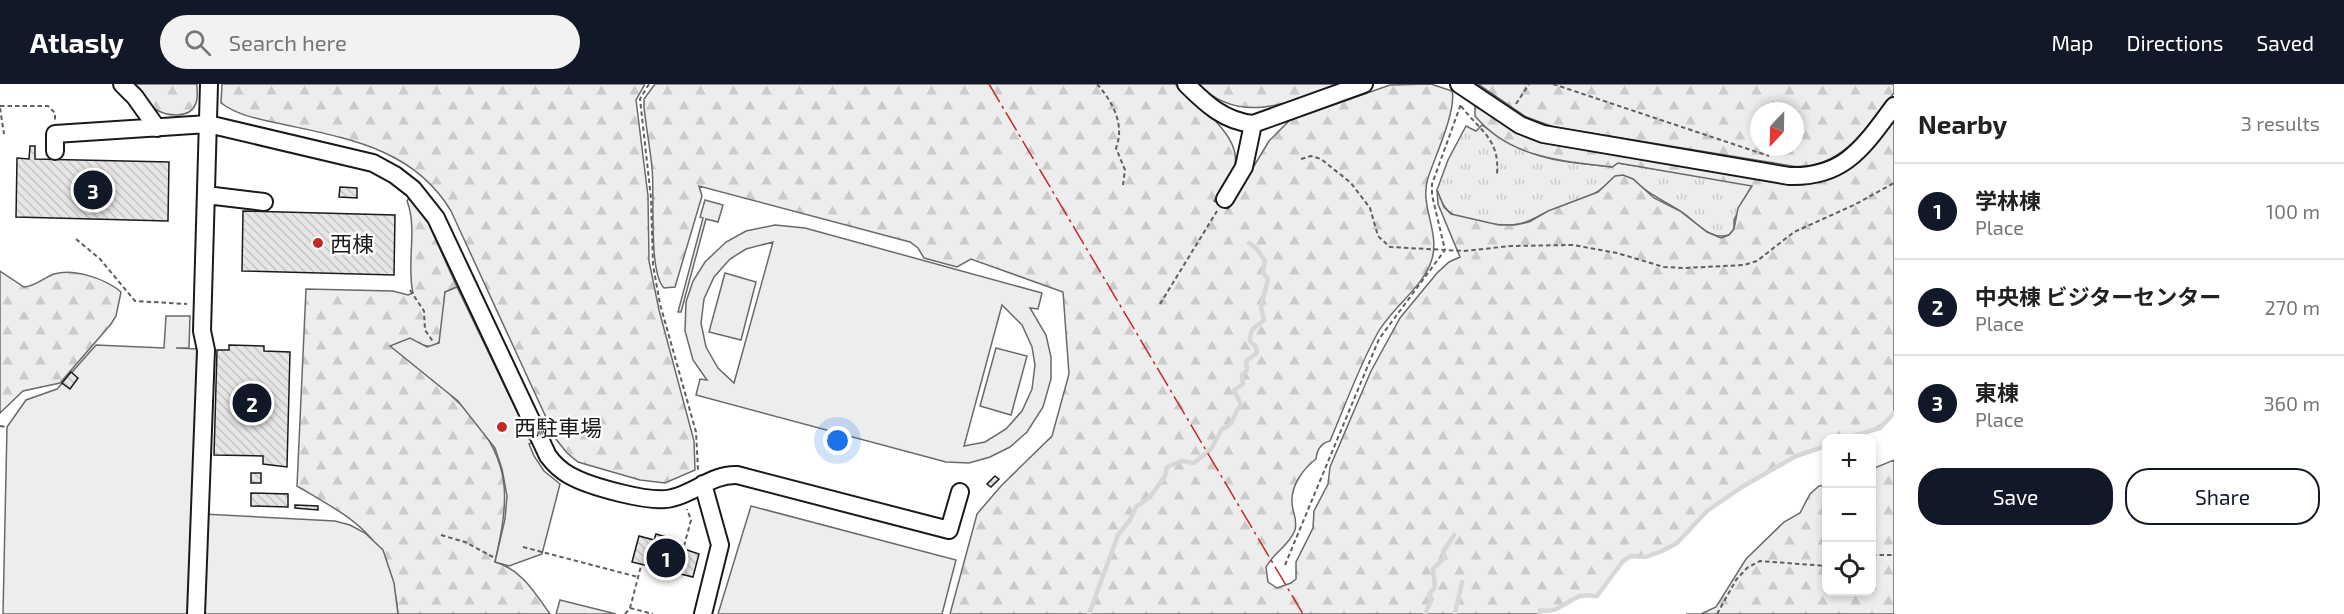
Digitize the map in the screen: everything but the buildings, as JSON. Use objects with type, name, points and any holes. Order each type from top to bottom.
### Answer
[{"type":"lane","points":[[122,84],[135,97],[157,128]]},
{"type":"lane","points":[[196,614],[206,350],[202,331],[209,84]]},
{"type":"lane","points":[[1186,84],[1225,116],[1239,123],[1253,124],[1364,84]]},
{"type":"lane","points":[[1464,87],[1520,124],[1543,134],[1801,176],[1834,169],[1862,148],[1894,106]]},
{"type":"lane","points":[[55,143],[157,128],[208,124],[362,159],[384,168],[413,189],[430,209],[543,448],[560,469],[586,482],[659,499],[674,498],[700,473]]},
{"type":"lane","points":[[1225,199],[1244,166],[1253,124]]},
{"type":"lane","points":[[206,195],[264,202]]},
{"type":"lane","points":[[700,473],[722,476],[737,475],[949,530],[960,492]]},
{"type":"lane","points":[[700,473],[720,545],[703,614]]},
{"type":"path","points":[[649,84],[641,94],[640,105],[651,198],[651,248],[660,304],[696,432],[700,473]]},
{"type":"path","points":[[1097,84],[1108,98],[1117,119],[1120,137],[1116,148],[1125,170],[1123,184]]},
{"type":"path","points":[[1515,106],[1529,84]]},
{"type":"path","points":[[1553,84],[1622,105],[1681,129],[1768,155],[1773,160],[1772,172]]},
{"type":"path","points":[[1445,250],[1434,204],[1432,184],[1461,105],[1464,87]]},
{"type":"path","points":[[1461,105],[1492,140],[1498,160],[1497,174]]},
{"type":"path","points":[[4,134],[0,106],[48,106],[55,113],[55,143]]},
{"type":"path","points":[[1301,159],[1311,156],[1321,159],[1351,183],[1370,207],[1378,236],[1384,243],[1398,248],[1464,251],[1510,246],[1573,245],[1617,253],[1664,267],[1744,265],[1757,261],[1794,232],[1854,205],[1894,183]]},
{"type":"path","points":[[1160,304],[1225,199]]},
{"type":"path","points":[[76,239],[91,250],[138,302],[203,304]]},
{"type":"path","points":[[1285,565],[1379,339],[1445,250]]},
{"type":"path","points":[[410,290],[424,311],[425,330],[434,343]]},
{"type":"path","points":[[0,426],[7,427]]},
{"type":"path","points":[[684,546],[692,520],[687,510]]},
{"type":"path","points":[[441,535],[465,542],[493,557]]},
{"type":"path","points":[[523,547],[638,577]]},
{"type":"path","points":[[1876,555],[1894,555]]},
{"type":"path","points":[[1717,614],[1736,580],[1747,568],[1760,561],[1822,566]]},
{"type":"path","points":[[625,614],[630,608],[641,566]]},
{"type":"path","points":[[630,608],[653,614]]},
{"type":"green space","points":[[133,84],[197,84],[196,103],[189,112],[171,115],[155,109]]},
{"type":"green space","points":[[222,84],[645,84],[636,100],[648,196],[649,261],[659,310],[694,441],[695,470],[665,483],[640,480],[578,462],[556,439],[451,211],[435,189],[417,172],[375,149],[327,134],[234,111],[221,103]]},
{"type":"green space","points":[[655,84],[1175,84],[1214,120],[1231,142],[1235,153],[1234,169],[1214,201],[1228,209],[1269,141],[1290,120],[1390,85],[1431,84],[1452,91],[1453,99],[1448,122],[1426,188],[1434,249],[1432,259],[1421,280],[1382,326],[1363,361],[1330,441],[1320,447],[1316,459],[1296,483],[1292,496],[1295,530],[1266,567],[1268,582],[1277,588],[1296,579],[1296,562],[1313,528],[1314,511],[1328,484],[1330,467],[1371,371],[1400,318],[1437,273],[1449,262],[1460,257],[1438,204],[1437,190],[1444,207],[1451,214],[1499,225],[1515,225],[1529,222],[1548,211],[1598,192],[1615,176],[1623,175],[1633,179],[1654,198],[1680,211],[1707,232],[1721,238],[1729,235],[1734,229],[1738,208],[1752,186],[1618,163],[1612,167],[1538,155],[1504,141],[1489,130],[1475,116],[1475,103],[1521,134],[1545,143],[1794,185],[1812,183],[1841,173],[1863,156],[1894,119],[1894,413],[1880,426],[1863,433],[1822,434],[1822,447],[1796,456],[1742,487],[1707,511],[1677,543],[1646,557],[1631,556],[1623,561],[1597,596],[1576,598],[1553,610],[1541,610],[1540,614],[950,614],[977,514],[1001,486],[1052,436],[1069,374],[1063,292],[971,259],[957,267],[924,258],[918,248],[910,242],[699,186],[702,196],[675,287],[664,288],[659,279],[654,250],[652,168],[644,99]]},
{"type":"green space","points":[[1198,84],[1342,84],[1286,103],[1250,108],[1232,105],[1215,97]]},
{"type":"green space","points":[[1478,84],[1894,84],[1894,93],[1854,142],[1829,160],[1814,165],[1798,167],[1554,127],[1526,117]]},
{"type":"green space","points":[[1482,125],[1499,137],[1544,157],[1612,167],[1618,163],[1752,185],[1734,220],[1734,229],[1729,235],[1722,236],[1709,233],[1680,211],[1655,197],[1633,179],[1609,182],[1588,197],[1522,223],[1504,225],[1474,221],[1448,211],[1437,190],[1448,160],[1466,126],[1476,131]]},
{"type":"green space","points":[[409,198],[427,220],[457,287],[445,292],[441,340],[433,347],[422,345],[445,388],[483,431],[494,449],[500,466],[505,501],[495,562],[520,576],[550,614],[398,614],[388,567],[379,549],[368,535],[338,510],[297,486],[306,289],[393,291],[408,295],[413,293],[411,282],[412,223],[407,201]]},
{"type":"green space","points":[[0,271],[24,287],[54,274],[71,272],[98,279],[121,292],[116,316],[111,324],[60,383],[23,391],[0,413]]},
{"type":"green space","points":[[1894,460],[1894,614],[1701,614],[1716,607],[1746,559],[1784,522],[1800,513],[1810,494],[1822,486],[1822,596],[1876,596],[1876,467]]},
{"type":"shaded area","points":[[705,200],[723,205],[718,222],[706,219],[681,312],[678,312],[703,218],[700,217]]},
{"type":"shaded area","points":[[775,225],[805,228],[1042,293],[1038,309],[1030,308],[1046,335],[1051,357],[1051,379],[1043,407],[1027,432],[1010,447],[990,457],[969,463],[946,462],[696,395],[700,379],[707,380],[693,360],[685,331],[686,302],[693,281],[705,262],[726,242],[746,231]],"holes":[[[773,242],[734,383],[718,368],[706,347],[701,323],[704,299],[714,277],[730,259],[746,249]],[[1002,305],[1022,325],[1032,347],[1035,365],[1032,389],[1022,411],[1006,429],[985,442],[964,446]]]},
{"type":"shaded area","points":[[725,273],[756,282],[741,340],[709,332]]},
{"type":"shaded area","name":"西駐車場","points":[[457,287],[532,443],[529,444],[534,456],[544,471],[560,484],[542,554],[509,566],[495,562],[505,519],[507,496],[495,448],[458,401],[390,346],[410,338],[427,347],[439,343],[445,292]]},
{"type":"shaded area","points":[[166,316],[190,316],[189,348],[176,348],[199,349],[193,614],[3,614],[7,427],[26,400],[57,389],[96,345],[164,348]]},
{"type":"shaded area","points":[[996,348],[1027,356],[1011,415],[980,406]]},
{"type":"shaded area","points":[[751,506],[956,560],[942,614],[718,614]]},
{"type":"shaded area","points":[[203,514],[335,521],[350,525],[365,533],[383,550],[394,583],[398,614],[200,614]]},
{"type":"shaded area","points":[[560,600],[616,614],[556,614]]},
{"type":"waterway","points":[[1089,614],[1118,535],[1130,520],[1136,507],[1150,497],[1165,476],[1167,467],[1181,461],[1194,463],[1211,449],[1222,429],[1231,422],[1241,405],[1234,390],[1243,384],[1242,375],[1247,370],[1246,361],[1257,353],[1256,347],[1250,341],[1250,336],[1254,328],[1264,320],[1261,307],[1268,279],[1263,273],[1265,261],[1257,249],[1249,243]]},
{"type":"waterway","points":[[1860,434],[1880,428],[1894,413]]},
{"type":"waterway","points":[[1540,614],[1540,610],[1552,610],[1581,596],[1597,596],[1623,561],[1631,556],[1646,557],[1677,543],[1707,511],[1742,487],[1796,456],[1822,447]]},
{"type":"waterway","points":[[1425,614],[1432,599],[1429,594],[1435,587],[1433,569],[1445,557],[1443,552],[1454,535]]},
{"type":"waterway","points":[[1455,614],[1462,582]]},
{"type":"power","points":[[989,84],[1303,614]]},
{"type":"place","name":"東棟","points":[[93,190]]},
{"type":"place","name":"西棟","points":[[318,243]]},
{"type":"place","name":"中央棟 ビジターセンター","points":[[252,403]]},
{"type":"place","name":"西駐車場","points":[[502,427]]},
{"type":"place","name":"学林棟","points":[[666,558]]}]
